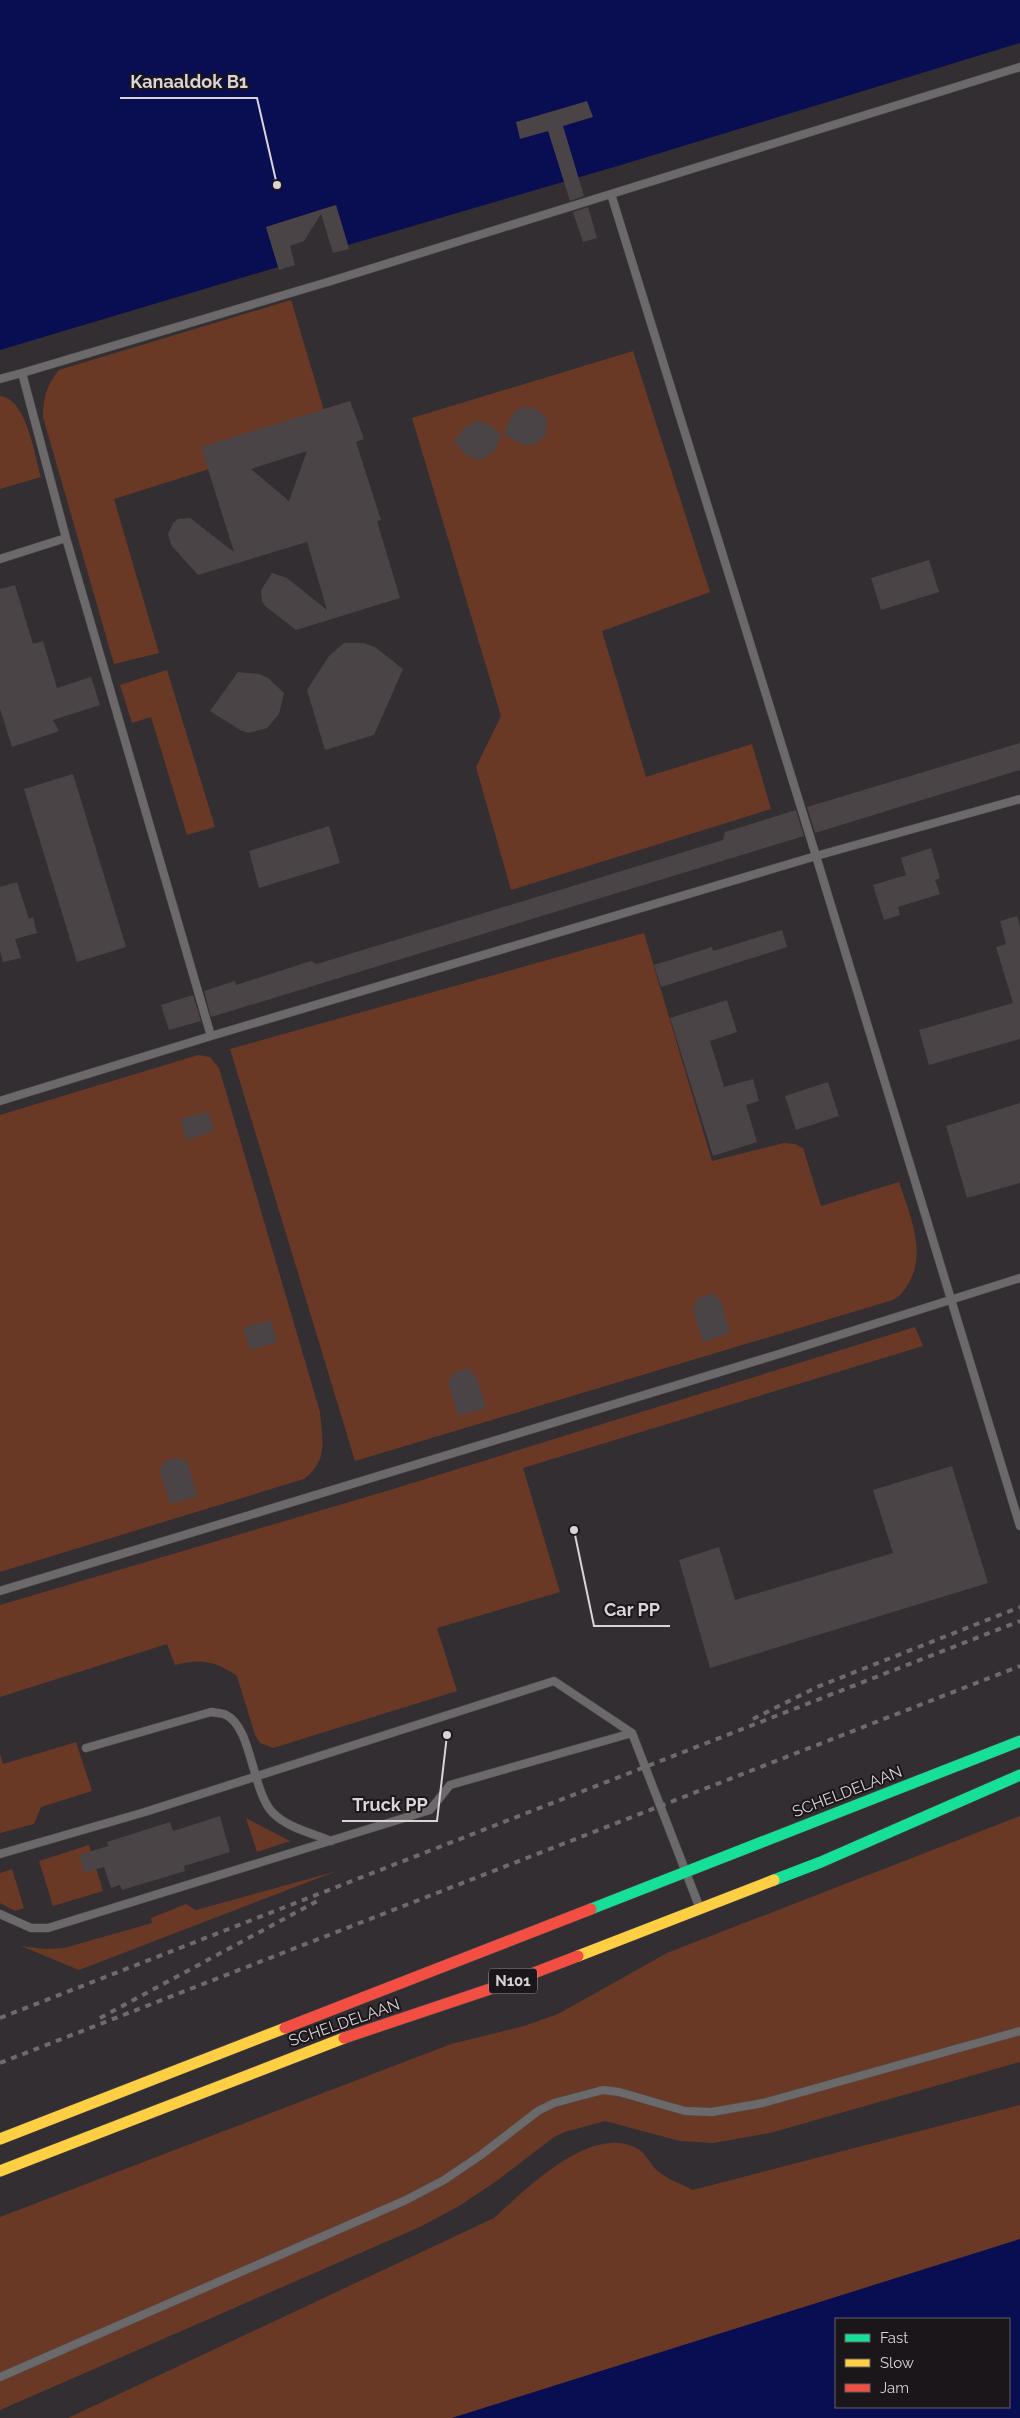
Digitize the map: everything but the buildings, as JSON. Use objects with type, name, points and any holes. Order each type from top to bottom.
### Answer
[{"type":"main road","name":"SCHELDELAAN","points":[[0,2139],[1020,1741]]},
{"type":"main road","name":"SCHELDELAAN","points":[[0,2171],[330,2043],[505,1984],[820,1862],[1020,1774]]},
{"type":"lane","points":[[0,379],[330,281],[1020,67]]},
{"type":"lane","points":[[611,194],[816,856],[1020,1526]]},
{"type":"lane","points":[[22,373],[66,538],[211,1036]]},
{"type":"lane","points":[[0,559],[66,538]]},
{"type":"lane","points":[[0,1101],[211,1036],[816,856],[1020,799]]},
{"type":"lane","points":[[0,1591],[779,1354],[1020,1278]]},
{"type":"lane","points":[[0,1854],[145,1812],[554,1682],[632,1733],[700,1908]]},
{"type":"lane","points":[[86,1748],[211,1712],[227,1715],[239,1725],[263,1797],[272,1812],[284,1822],[331,1841]]},
{"type":"lane","points":[[0,1914],[31,1928],[48,1928],[430,1810],[450,1785],[632,1733]]},
{"type":"lane","points":[[0,2376],[406,2200],[444,2180],[481,2155],[538,2110],[554,2103],[603,2090],[619,2092],[685,2110],[712,2112],[763,2103],[1020,2031]]},
{"type":"shaded area","points":[[0,0],[1020,0],[1020,43],[621,165],[348,245],[336,205],[266,227],[278,267],[0,350]]},
{"type":"shaded area","points":[[291,300],[330,431],[114,499],[159,653],[114,664],[43,417],[45,397],[51,381],[59,370]]},
{"type":"shaded area","points":[[633,351],[710,592],[602,631],[646,777],[752,744],[771,809],[511,890],[476,767],[501,716],[412,418]]},
{"type":"shaded area","points":[[0,396],[9,399],[23,417],[41,477],[0,489]]},
{"type":"shaded area","points":[[167,670],[215,827],[187,835],[151,717],[132,723],[120,685]]},
{"type":"shaded area","points":[[644,933],[712,1161],[784,1143],[795,1144],[803,1148],[821,1206],[899,1182],[912,1221],[917,1248],[913,1274],[907,1286],[893,1300],[355,1461],[230,1049]]},
{"type":"shaded area","points":[[198,1055],[210,1057],[219,1068],[320,1412],[321,1457],[312,1472],[304,1479],[0,1572],[0,1115]]},
{"type":"shaded area","points":[[915,1327],[923,1346],[523,1468],[560,1592],[437,1628],[457,1691],[273,1748],[260,1743],[255,1735],[237,1676],[222,1667],[208,1662],[200,1661],[175,1665],[167,1644],[0,1697],[0,1605],[390,1490]]},
{"type":"shaded area","points":[[76,1742],[92,1791],[41,1807],[34,1824],[0,1833],[0,1754],[3,1764]]},
{"type":"shaded area","points":[[1020,1816],[1020,2062],[770,2133],[713,2143],[680,2141],[605,2121],[565,2132],[554,2137],[498,2180],[459,2206],[420,2227],[0,2410],[0,2217],[451,2044],[524,2026],[558,2014],[667,1953]]},
{"type":"shaded area","points":[[246,1818],[290,1841],[257,1852]]},
{"type":"shaded area","points":[[89,1845],[103,1891],[53,1906],[39,1861]]},
{"type":"shaded area","points":[[12,1869],[24,1908],[15,1911],[0,1903],[0,1873]]},
{"type":"shaded area","points":[[337,1871],[79,1970],[21,1946],[45,1949],[64,1948],[152,1923],[151,1918],[186,1904],[196,1910]]},
{"type":"shaded area","points":[[1020,2105],[1020,2239],[452,2418],[68,2418],[494,2218],[560,2163],[600,2144],[620,2143],[638,2149],[656,2170],[671,2180],[693,2190]]},
{"type":"shaded area","points":[[1020,2239],[1020,2418],[452,2418]]},
{"type":"railway","points":[[753,1719],[817,1687],[1020,1607]]},
{"type":"railway","points":[[0,2018],[1020,1621]]},
{"type":"railway","points":[[0,2063],[1020,1666]]},
{"type":"railway","points":[[100,2018],[321,1899]]},
{"type":"traffic: fast","points":[[591,1909],[1020,1741]]},
{"type":"traffic: fast","points":[[774,1880],[821,1862],[1020,1775]]},
{"type":"traffic: slow","points":[[578,1956],[774,1880]]},
{"type":"traffic: slow","points":[[0,2139],[285,2028]]},
{"type":"traffic: slow","points":[[0,2171],[344,2038]]},
{"type":"traffic: jam","points":[[285,2028],[591,1909]]},
{"type":"traffic: jam","points":[[344,2038],[505,1984],[578,1956]]},
{"type":"place","name":"Kanaaldok B1","points":[[277,185]]},
{"type":"place","name":"Car PP","points":[[574,1530]]},
{"type":"place","name":"Truck PP","points":[[447,1735]]}]
